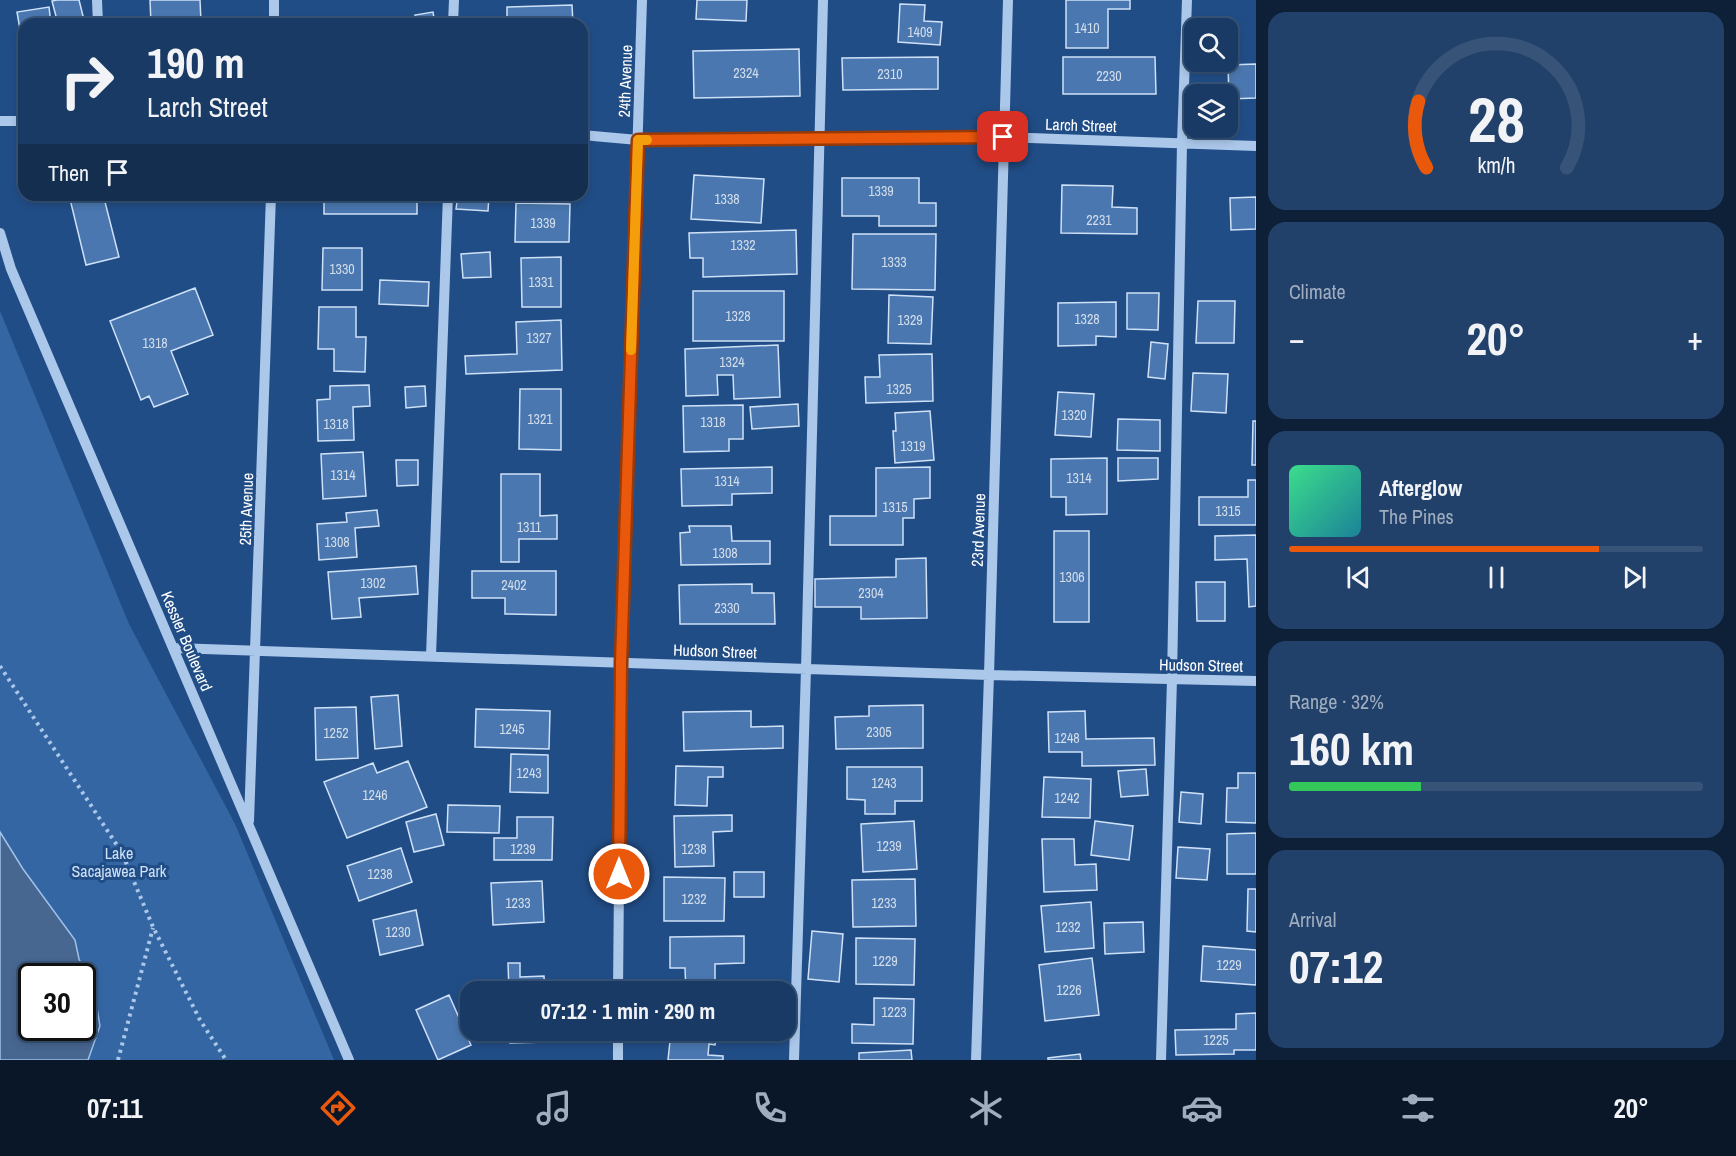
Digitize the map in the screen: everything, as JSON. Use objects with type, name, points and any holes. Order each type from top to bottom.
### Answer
[{"type":"street","points":[[97,0],[98,18]]},
{"type":"street","points":[[274,0],[274,18]]},
{"type":"street","points":[[453,18],[454,0]]},
{"type":"street","name":"24th Avenue","points":[[618,981],[621,663],[642,0]]},
{"type":"street","points":[[794,1060],[823,0]]},
{"type":"street","name":"23rd Avenue","points":[[976,1060],[1008,0]]},
{"type":"street","points":[[1161,1060],[1187,0]]},
{"type":"street","points":[[0,121],[18,121]]},
{"type":"street","name":"Larch Street","points":[[588,136],[638,140],[1003,137],[1256,146]]},
{"type":"street","name":"25th Avenue","points":[[249,824],[271,201]]},
{"type":"street","points":[[431,656],[448,201]]},
{"type":"street","name":"Kessler Boulevard","points":[[0,233],[11,269],[349,1060]]},
{"type":"street","name":"Hudson Street","points":[[174,648],[989,675],[1256,681]]},
{"type":"street","points":[[618,1041],[618,1060]]},
{"type":"path","points":[[0,666],[122,853],[153,927],[200,1020],[226,1060]]},
{"type":"path","points":[[118,1060],[153,927]]},
{"type":"green space","name":"Lake Sacajawea Park","points":[[0,311],[129,624],[235,824],[334,1060],[0,1060]]},
{"type":"shaded area","points":[[0,832],[23,869],[75,940],[81,963],[18,963],[18,1041],[95,1041],[88,1060],[0,1060]]},
{"type":"shaded area","points":[[96,1002],[100,1026],[96,1037]]},
{"type":"building","points":[[79,0],[84,18],[56,18],[52,1]]},
{"type":"building","points":[[150,0],[200,0],[201,18],[151,18]]},
{"type":"building","points":[[697,0],[747,0],[746,21],[696,19]]},
{"type":"building","points":[[1066,0],[1130,0],[1130,9],[1108,9],[1108,48],[1066,48]]},
{"type":"building","points":[[900,4],[925,5],[924,21],[942,22],[940,45],[898,42]]},
{"type":"building","points":[[572,5],[573,18],[507,18],[507,7]]},
{"type":"building","points":[[49,7],[50,18],[18,18],[17,12]]},
{"type":"building","points":[[433,12],[434,18],[415,18],[415,15]]},
{"type":"building","points":[[799,49],[800,96],[694,98],[693,51]]},
{"type":"building","points":[[938,57],[938,89],[843,90],[842,58]]},
{"type":"building","points":[[1063,57],[1155,57],[1156,94],[1063,94]]},
{"type":"building","points":[[1256,64],[1256,98],[1238,99],[1238,84],[1229,84],[1228,72],[1238,72],[1238,65]]},
{"type":"building","points":[[694,175],[764,179],[761,223],[691,219]]},
{"type":"building","points":[[842,178],[919,178],[919,203],[936,203],[936,226],[879,226],[879,216],[842,216]]},
{"type":"building","points":[[1062,185],[1113,186],[1112,207],[1137,208],[1137,234],[1061,233]]},
{"type":"building","points":[[1256,197],[1256,229],[1231,230],[1230,198]]},
{"type":"building","points":[[70,201],[109,201],[105,202],[119,257],[86,265]]},
{"type":"building","points":[[324,201],[417,201],[417,214],[324,214]]},
{"type":"building","points":[[457,201],[489,201],[488,211],[456,209]]},
{"type":"building","points":[[516,203],[570,204],[569,242],[515,242]]},
{"type":"building","points":[[796,230],[797,274],[703,277],[703,258],[690,258],[689,233]]},
{"type":"building","points":[[853,234],[936,234],[935,290],[852,289]]},
{"type":"building","points":[[323,248],[362,248],[362,290],[322,290]]},
{"type":"building","points":[[490,252],[491,277],[463,278],[461,254]]},
{"type":"building","points":[[561,257],[561,307],[522,307],[521,258]]},
{"type":"building","points":[[380,280],[429,282],[428,306],[379,304]]},
{"type":"building","points":[[195,288],[213,335],[171,351],[188,394],[154,407],[149,396],[141,400],[110,321]]},
{"type":"building","points":[[693,291],[784,291],[784,341],[693,341]]},
{"type":"building","points":[[1127,293],[1159,293],[1158,330],[1127,329]]},
{"type":"building","points":[[889,295],[933,297],[931,344],[888,343]]},
{"type":"building","points":[[1198,301],[1235,301],[1234,343],[1196,343]]},
{"type":"building","points":[[1116,302],[1116,337],[1096,336],[1096,345],[1058,346],[1058,303]]},
{"type":"building","points":[[319,307],[356,307],[356,337],[366,337],[365,372],[334,371],[334,349],[318,349]]},
{"type":"building","points":[[561,320],[562,370],[466,374],[465,356],[517,354],[516,322]]},
{"type":"building","points":[[1151,342],[1168,344],[1165,379],[1148,377]]},
{"type":"building","points":[[778,345],[780,397],[734,399],[733,375],[717,375],[718,395],[686,396],[685,349]]},
{"type":"building","points":[[932,354],[933,401],[866,403],[865,377],[880,377],[879,355]]},
{"type":"building","points":[[1193,373],[1228,374],[1226,413],[1191,411]]},
{"type":"building","points":[[369,385],[370,406],[353,407],[354,440],[318,441],[317,400],[330,399],[330,386]]},
{"type":"building","points":[[425,386],[426,406],[406,408],[405,387]]},
{"type":"building","points":[[520,389],[561,389],[561,450],[519,449]]},
{"type":"building","points":[[1058,392],[1094,394],[1091,437],[1055,435]]},
{"type":"building","points":[[798,404],[799,426],[752,429],[750,407]]},
{"type":"building","points":[[743,405],[743,439],[729,439],[729,451],[684,452],[683,406]]},
{"type":"building","points":[[930,411],[934,460],[895,463],[893,431],[896,431],[895,413]]},
{"type":"building","points":[[1118,419],[1160,420],[1160,451],[1117,450]]},
{"type":"building","points":[[1253,421],[1256,421],[1256,465],[1252,465]]},
{"type":"building","points":[[363,452],[366,496],[323,499],[321,454]]},
{"type":"building","points":[[1107,458],[1107,514],[1066,515],[1066,497],[1051,497],[1051,459]]},
{"type":"building","points":[[1118,458],[1158,458],[1158,479],[1118,481]]},
{"type":"building","points":[[396,460],[418,460],[418,485],[397,486]]},
{"type":"building","points":[[772,467],[772,493],[732,494],[732,505],[682,506],[681,469]]},
{"type":"building","points":[[930,467],[930,498],[914,499],[914,518],[903,518],[903,545],[830,545],[830,516],[876,516],[876,468]]},
{"type":"building","points":[[501,474],[540,474],[540,516],[557,515],[557,539],[519,539],[519,562],[501,562]]},
{"type":"building","points":[[1248,480],[1256,480],[1256,525],[1199,525],[1199,497],[1248,497]]},
{"type":"building","points":[[377,510],[379,526],[355,528],[357,557],[319,560],[317,524],[347,522],[346,513]]},
{"type":"building","points":[[689,526],[731,526],[732,541],[770,541],[770,564],[681,565],[680,533],[690,532]]},
{"type":"building","points":[[1054,531],[1089,531],[1089,622],[1054,622]]},
{"type":"building","points":[[1256,535],[1256,606],[1249,607],[1247,559],[1215,560],[1215,536]]},
{"type":"building","points":[[926,558],[927,618],[861,619],[861,607],[815,607],[815,579],[896,577],[896,559]]},
{"type":"building","points":[[416,566],[418,594],[359,598],[361,617],[332,619],[328,572]]},
{"type":"building","points":[[472,571],[556,571],[556,615],[505,614],[505,598],[472,598]]},
{"type":"building","points":[[1196,582],[1225,582],[1225,621],[1197,621]]},
{"type":"building","points":[[752,584],[752,593],[774,593],[775,624],[680,624],[679,585]]},
{"type":"building","points":[[398,695],[402,746],[375,749],[371,697]]},
{"type":"building","points":[[923,705],[923,748],[836,749],[835,717],[869,716],[869,706]]},
{"type":"building","points":[[356,707],[358,758],[316,760],[315,708]]},
{"type":"building","points":[[476,709],[550,711],[549,749],[475,747]]},
{"type":"building","points":[[751,711],[751,727],[783,726],[783,748],[684,751],[683,712]]},
{"type":"building","points":[[1085,711],[1086,739],[1154,738],[1155,765],[1082,766],[1082,752],[1049,752],[1048,712]]},
{"type":"building","points":[[511,754],[548,755],[548,793],[510,792]]},
{"type":"building","points":[[408,761],[427,807],[347,838],[324,782],[373,763],[377,773]]},
{"type":"building","points":[[676,766],[723,767],[723,777],[708,777],[707,806],[675,805]]},
{"type":"building","points":[[847,767],[922,767],[922,801],[895,801],[895,814],[865,814],[865,800],[847,799]]},
{"type":"building","points":[[1146,769],[1148,795],[1121,797],[1118,771]]},
{"type":"building","points":[[1238,773],[1256,773],[1256,823],[1226,822],[1227,788],[1238,788]]},
{"type":"building","points":[[1044,777],[1091,779],[1090,818],[1042,817]]},
{"type":"building","points":[[1181,792],[1203,794],[1201,824],[1179,822]]},
{"type":"building","points":[[448,805],[500,806],[499,833],[447,832]]},
{"type":"building","points":[[436,814],[444,845],[414,852],[406,822]]},
{"type":"building","points":[[732,815],[732,831],[713,832],[714,866],[675,867],[674,816]]},
{"type":"building","points":[[517,817],[553,817],[552,860],[494,860],[494,838],[517,838]]},
{"type":"building","points":[[914,821],[917,869],[863,872],[861,824]]},
{"type":"building","points":[[1095,821],[1133,826],[1129,860],[1091,855]]},
{"type":"building","points":[[1256,833],[1256,874],[1227,874],[1227,834]]},
{"type":"building","points":[[1042,839],[1074,839],[1075,865],[1096,864],[1097,890],[1044,892]]},
{"type":"building","points":[[1178,847],[1210,849],[1207,880],[1176,878]]},
{"type":"building","points":[[401,848],[412,882],[359,901],[347,866]]},
{"type":"building","points":[[734,872],[764,872],[764,897],[734,897]]},
{"type":"building","points":[[664,877],[725,878],[724,921],[664,921]]},
{"type":"building","points":[[915,879],[916,926],[853,927],[852,880]]},
{"type":"building","points":[[542,881],[544,922],[493,925],[491,883]]},
{"type":"building","points":[[1248,889],[1256,889],[1256,932],[1247,931]]},
{"type":"building","points":[[1091,902],[1094,948],[1045,952],[1041,906]]},
{"type":"building","points":[[416,910],[423,945],[380,955],[373,920]]},
{"type":"building","points":[[1143,922],[1144,952],[1105,954],[1104,923]]},
{"type":"building","points":[[812,931],[843,934],[839,982],[808,979]]},
{"type":"building","points":[[744,936],[744,963],[715,964],[715,981],[686,981],[685,968],[670,968],[670,937]]},
{"type":"building","points":[[856,938],[915,939],[914,985],[856,984]]},
{"type":"building","points":[[1203,946],[1256,950],[1256,985],[1201,981]]},
{"type":"building","points":[[1092,958],[1099,1015],[1045,1021],[1039,965]]},
{"type":"building","points":[[508,963],[520,963],[520,977],[544,976],[544,981],[509,981]]},
{"type":"building","points":[[449,995],[460,1020],[460,1041],[469,1041],[471,1045],[438,1060],[416,1010]]},
{"type":"building","points":[[874,998],[914,999],[913,1044],[852,1043],[852,1024],[874,1025]]},
{"type":"building","points":[[1256,1013],[1256,1050],[1234,1050],[1234,1054],[1176,1055],[1175,1030],[1236,1029],[1236,1014]]},
{"type":"building","points":[[510,1041],[546,1041],[546,1042],[510,1043]]},
{"type":"building","points":[[670,1041],[716,1041],[715,1045],[709,1044],[708,1055],[723,1056],[723,1060],[668,1060]]},
{"type":"building","points":[[911,1050],[912,1060],[859,1060],[859,1053]]},
{"type":"building","points":[[1080,1054],[1081,1060],[1048,1060],[1048,1058]]},
{"type":"slow traffic","points":[[631,350],[638,140],[647,140]]},
{"type":"route","points":[[619,874],[621,663],[638,140],[1003,137]]}]
